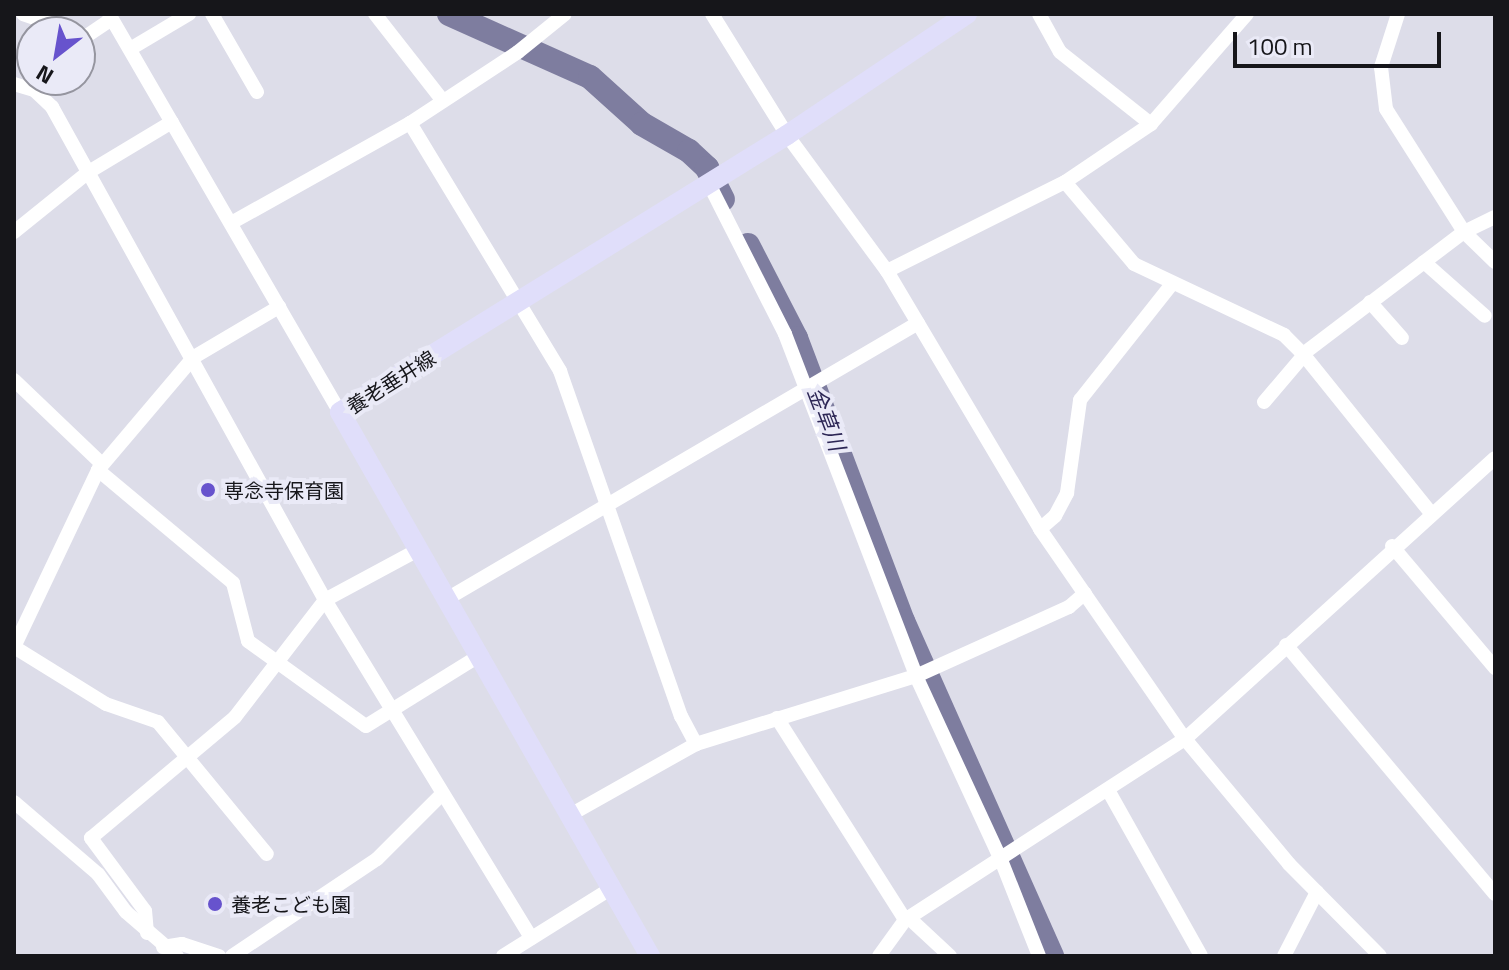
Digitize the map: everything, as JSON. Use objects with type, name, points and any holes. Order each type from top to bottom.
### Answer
[{"type":"main road","name":"養老垂井線","points":[[650,956],[340,412],[713,182],[967,14]]},
{"type":"street","points":[[130,49],[189,14]]},
{"type":"street","points":[[212,14],[257,92]]},
{"type":"street","points":[[375,14],[443,101]]},
{"type":"street","points":[[231,223],[410,123],[524,48],[565,14]]},
{"type":"street","points":[[712,14],[787,135],[887,271],[1040,529],[1185,739],[1317,892],[1380,956]]},
{"type":"street","points":[[1039,14],[1060,52],[1151,124]]},
{"type":"street","points":[[887,271],[1065,182],[1151,124],[1247,14]]},
{"type":"street","points":[[1398,14],[1381,67],[1386,109],[1464,232],[1495,262]]},
{"type":"street","points":[[110,16],[340,412]]},
{"type":"street","points":[[14,84],[34,90],[52,107],[194,357],[325,600],[531,938]]},
{"type":"street","points":[[14,232],[87,173],[172,122]]},
{"type":"street","points":[[410,123],[521,301],[560,371],[609,503],[681,716],[696,744]]},
{"type":"street","points":[[713,182],[785,334],[916,676],[1001,860],[1039,956]]},
{"type":"street","points":[[1065,182],[1134,264],[1284,335],[1304,354],[1430,512]]},
{"type":"street","points":[[1264,402],[1304,354],[1464,232],[1495,217]]},
{"type":"street","points":[[1424,262],[1485,316]]},
{"type":"street","points":[[1040,529],[1055,516],[1067,493],[1080,400],[1172,284]]},
{"type":"street","points":[[1370,302],[1402,338]]},
{"type":"street","points":[[267,854],[158,722],[106,704],[14,647],[16,636],[100,467],[194,357],[279,307]]},
{"type":"street","points":[[445,600],[918,323]]},
{"type":"street","points":[[14,380],[100,467],[233,583],[248,641],[366,726],[479,656]]},
{"type":"street","points":[[879,956],[907,919],[1185,739],[1392,546],[1495,458]]},
{"type":"street","points":[[1392,546],[1495,668]]},
{"type":"street","points":[[147,933],[145,911],[91,838],[235,717],[325,600],[418,550]]},
{"type":"street","points":[[570,815],[696,744],[916,676],[1069,607],[1085,593]]},
{"type":"street","points":[[1286,645],[1495,894]]},
{"type":"street","points":[[777,718],[907,919],[950,956]]},
{"type":"street","points":[[1108,790],[1201,956]]},
{"type":"street","points":[[232,956],[377,859],[442,794]]},
{"type":"street","points":[[14,802],[98,874],[147,933],[177,956]]},
{"type":"street","points":[[503,956],[612,888]]},
{"type":"street","points":[[1284,956],[1317,892]]},
{"type":"street","points":[[163,947],[182,944],[219,956]]},
{"type":"waterway","name":"金草川","points":[[449,14],[590,77],[642,124],[689,151],[707,168],[723,199]]},
{"type":"waterway","name":"金草川","points":[[748,245],[796,338],[903,621],[1052,956]]},
{"type":"place","name":"専念寺保育園","points":[[208,490]]},
{"type":"place","name":"養老こども園","points":[[215,904]]}]
